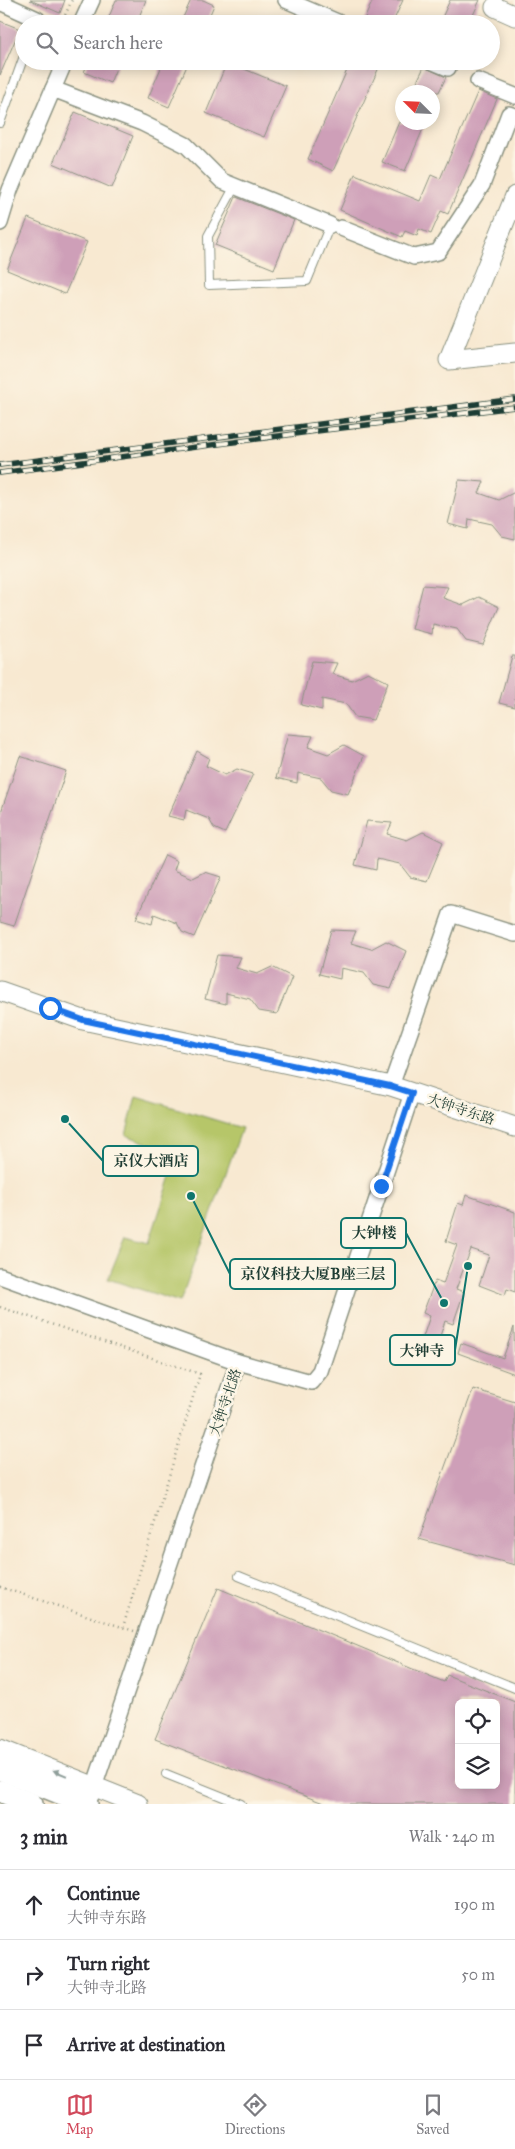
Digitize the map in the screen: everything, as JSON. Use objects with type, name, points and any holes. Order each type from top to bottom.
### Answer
[{"type":"main road","points":[[0,1769],[90,1798]]},
{"type":"main road","points":[[0,1791],[32,1804]]},
{"type":"street","points":[[85,15],[92,0]]},
{"type":"street","points":[[286,0],[321,15]]},
{"type":"street","points":[[0,2],[23,15]]},
{"type":"street","points":[[495,7],[515,16]]},
{"type":"street","points":[[0,223],[10,190],[61,70]]},
{"type":"street","points":[[53,89],[160,132],[186,145],[222,181],[414,257],[438,252],[482,185],[514,107],[478,80]]},
{"type":"street","points":[[515,196],[450,360],[515,353]]},
{"type":"street","points":[[390,1086],[451,914],[515,934]]},
{"type":"street","name":"大钟寺东路","points":[[0,991],[83,1020],[390,1086],[515,1127]]},
{"type":"street","name":"大钟寺北路","points":[[90,1798],[238,1362],[311,1382],[320,1371],[412,1093]]},
{"type":"street","points":[[0,1276],[238,1362]]},
{"type":"street","points":[[0,1749],[90,1798],[138,1804]]},
{"type":"lane","points":[[0,123],[19,70]]},
{"type":"lane","points":[[235,186],[208,236],[209,285],[307,281],[335,226]]},
{"type":"lane","points":[[238,1576],[515,1688]]},
{"type":"lane","points":[[166,1774],[240,1804]]},
{"type":"path","points":[[65,15],[72,0]]},
{"type":"path","points":[[0,1308],[200,1374],[123,1627],[0,1587]]},
{"type":"green space","points":[[136,1096],[242,1128],[180,1302],[108,1279],[125,1237],[149,1243],[178,1155],[126,1135]]},
{"type":"building","points":[[30,0],[65,0],[60,13]]},
{"type":"building","points":[[116,0],[146,0],[140,15],[110,15]]},
{"type":"building","points":[[191,0],[203,0],[214,5],[210,15],[184,15]]},
{"type":"building","points":[[373,0],[403,0],[396,15],[366,15]]},
{"type":"building","points":[[450,0],[480,0],[473,15],[443,15]]},
{"type":"building","points":[[0,21],[15,27],[15,40],[0,75]]},
{"type":"building","points":[[85,70],[115,70],[110,83],[84,72]]},
{"type":"building","points":[[160,70],[185,70],[169,107],[148,98]]},
{"type":"building","points":[[224,70],[247,70],[286,86],[264,137],[206,113]]},
{"type":"building","points":[[347,70],[378,70],[333,171],[308,159]]},
{"type":"building","points":[[423,70],[431,70],[446,77],[440,90],[440,85],[415,85]]},
{"type":"building","points":[[478,91],[497,99],[448,214],[441,211],[431,234],[419,229],[417,236],[405,231],[402,237],[340,210],[355,174],[420,201],[431,175],[440,179]]},
{"type":"building","points":[[75,112],[133,136],[112,188],[53,163]]},
{"type":"building","points":[[396,130],[423,130],[405,171],[382,162]]},
{"type":"building","points":[[236,197],[294,220],[274,269],[215,245]]},
{"type":"building","points":[[28,218],[87,242],[65,294],[7,270]]},
{"type":"building","points":[[459,480],[484,482],[479,493],[499,500],[515,492],[515,539],[502,536],[492,524],[469,519],[468,529],[448,524]]},
{"type":"building","points":[[423,585],[448,587],[443,598],[463,605],[479,597],[499,607],[483,645],[466,641],[457,629],[433,624],[432,634],[412,629]]},
{"type":"building","points":[[512,656],[515,656],[515,707],[499,703]]},
{"type":"building","points":[[312,661],[337,663],[332,674],[352,680],[368,672],[388,682],[373,720],[355,717],[346,704],[322,699],[322,710],[301,705]]},
{"type":"building","points":[[288,734],[313,736],[308,747],[328,754],[344,745],[364,756],[348,794],[331,790],[321,778],[298,773],[297,783],[276,778]]},
{"type":"building","points":[[197,751],[209,758],[206,766],[225,775],[237,769],[253,774],[225,833],[214,828],[209,819],[186,810],[184,820],[168,816]]},
{"type":"building","points":[[20,756],[66,771],[14,926],[0,922],[0,815]]},
{"type":"building","points":[[367,821],[392,823],[387,834],[407,840],[423,832],[443,842],[427,881],[410,877],[400,864],[377,859],[376,870],[355,865]]},
{"type":"building","points":[[165,855],[177,861],[174,870],[193,878],[205,872],[221,877],[194,937],[182,932],[177,923],[154,914],[152,924],[136,919]]},
{"type":"building","points":[[331,930],[356,931],[351,943],[371,949],[386,941],[406,951],[391,989],[373,985],[364,973],[341,968],[340,979],[319,974]]},
{"type":"building","points":[[217,955],[241,957],[236,968],[257,974],[272,967],[292,977],[277,1014],[259,1011],[250,999],[226,993],[226,1004],[205,999]]},
{"type":"building","points":[[466,1195],[515,1212],[515,1292],[507,1289],[505,1295],[479,1285],[489,1255],[471,1249],[456,1289],[464,1292],[453,1324],[445,1321],[438,1342],[423,1337],[430,1316],[423,1313],[435,1281],[443,1284],[457,1245],[446,1241],[458,1203],[463,1205]]},
{"type":"building","points":[[514,1327],[515,1374],[458,1353],[461,1343],[503,1358]]},
{"type":"building","points":[[473,1389],[515,1402],[515,1565],[419,1539]]},
{"type":"building","points":[[218,1588],[444,1682],[447,1675],[515,1702],[515,1804],[326,1804],[155,1739]]},
{"type":"railway","points":[[0,465],[515,399]]},
{"type":"railway","points":[[0,473],[515,407]]},
{"type":"place","name":"京仪大酒店","points":[[65,1119]]},
{"type":"place","name":"京仪科技大厦B座三层","points":[[191,1196]]},
{"type":"place","name":"大钟寺","points":[[468,1266]]},
{"type":"place","name":"大钟楼","points":[[444,1303]]},
{"type":"route","points":[[50,1008],[83,1020],[390,1086],[412,1093],[381,1186]]}]
